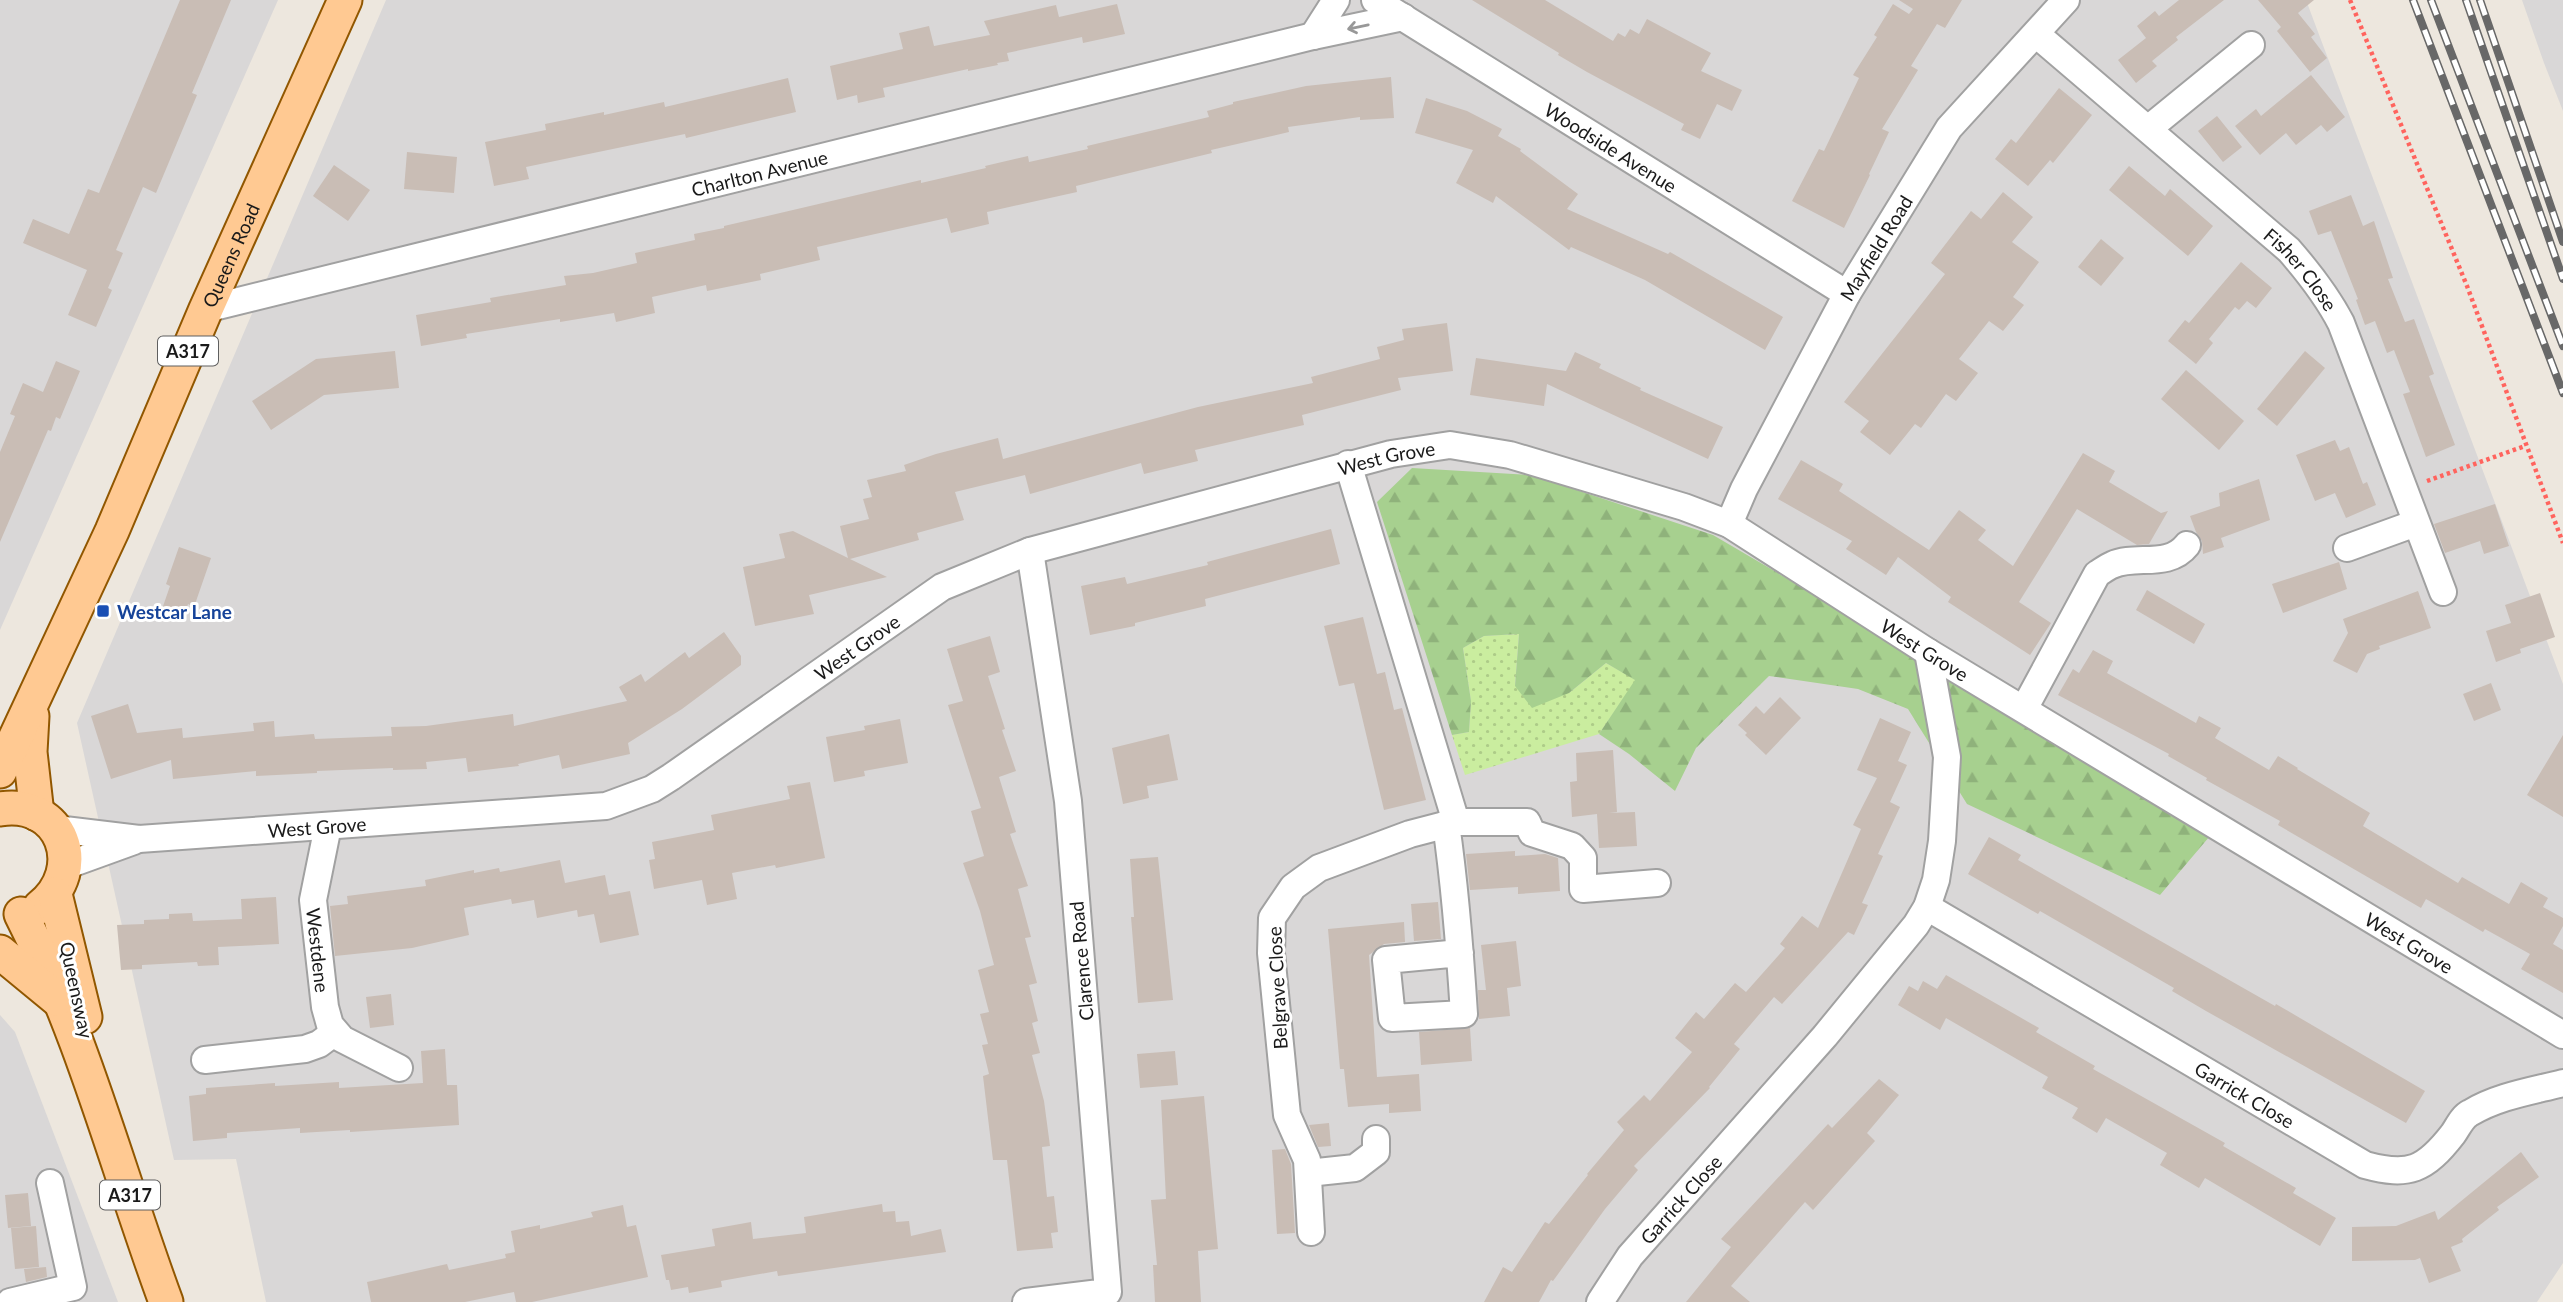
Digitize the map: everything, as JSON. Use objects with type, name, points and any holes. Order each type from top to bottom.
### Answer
[{"type":"main road","name":"Queens Road","points":[[0,771],[112,531],[206,309],[345,0]]},
{"type":"main road","name":"Queens Road","points":[[33,703],[30,752],[46,821]]},
{"type":"main road","points":[[0,808],[12,807],[46,821]]},
{"type":"main road","name":"Queensway","points":[[46,821],[62,841],[60,880],[85,1016],[94,1087]]},
{"type":"main road","points":[[10,914],[42,906],[60,880]]},
{"type":"main road","name":"Queensway","points":[[10,914],[62,1003],[94,1087],[166,1302]]},
{"type":"main road","name":"A317","points":[[0,951],[62,1003]]},
{"type":"street","points":[[1313,36],[1336,0]]},
{"type":"street","name":"Woodside Avenue","points":[[1375,0],[1847,294]]},
{"type":"street","name":"Mayfield Road","points":[[1729,524],[1750,477],[1847,294],[1949,128],[2066,0]]},
{"type":"street","name":"Charlton Avenue","points":[[206,309],[1313,36],[1403,17]]},
{"type":"street","name":"Fisher Close","points":[[2036,34],[2289,250],[2312,276],[2341,323],[2443,592]]},
{"type":"street","points":[[2148,129],[2251,45]]},
{"type":"street","name":"West Grove","points":[[46,821],[139,839],[606,806],[652,789],[671,777],[942,587],[1030,551],[1348,464],[1421,448],[1450,445],[1524,459],[1684,507],[1729,524],[1928,652],[2563,1035]]},
{"type":"street","points":[[1348,464],[1451,823],[1460,953]]},
{"type":"street","points":[[2347,548],[2416,523]]},
{"type":"street","points":[[2024,709],[2097,574],[2113,564],[2161,560],[2180,554],[2187,545]]},
{"type":"street","name":"Clarence Road","points":[[1026,1302],[1108,1297],[1069,801],[1030,551]]},
{"type":"street","name":"Garrick Close","points":[[1600,1302],[1630,1256],[1833,1027],[1916,925],[1927,907],[1936,880],[1942,841],[1947,757],[1928,652]]},
{"type":"street","name":"Belgrave Close","points":[[1311,1232],[1307,1160],[1287,1115],[1271,953],[1272,918],[1293,887],[1320,868],[1410,834],[1451,823],[1527,822],[1532,833],[1572,846],[1583,858],[1583,889],[1657,883]]},
{"type":"street","name":"Westdene","points":[[328,826],[313,900],[326,1007],[330,1025],[335,1032]]},
{"type":"street","name":"West Grove","points":[[60,880],[139,839]]},
{"type":"street","name":"Garrick Close","points":[[1927,907],[2365,1165],[2390,1172],[2410,1171],[2429,1161],[2466,1115],[2490,1102],[2563,1083]]},
{"type":"street","points":[[205,1060],[305,1049],[319,1044],[335,1032],[342,1039],[399,1068]]},
{"type":"street","points":[[1308,1173],[1355,1168],[1376,1152],[1376,1139]]},
{"type":"street","points":[[10,1302],[73,1287],[50,1183]]},
{"type":"path","points":[[2350,0],[2466,286],[2563,543]]},
{"type":"path","points":[[2403,489],[2525,446]]},
{"type":"shaded area","points":[[0,0],[278,0],[0,630]]},
{"type":"shaded area","points":[[386,0],[2306,0],[2563,684],[2563,1263],[2537,1302],[266,1302],[236,1159],[174,1160],[77,723]]},
{"type":"shaded area","points":[[2522,0],[2563,0],[2563,111],[2544,63]]},
{"type":"shaded area","points":[[0,1015],[15,1032],[118,1302],[0,1302]]},
{"type":"green space","points":[[1412,468],[1531,475],[1713,535],[2215,830],[2160,895],[1967,804],[1908,709],[1858,689],[1769,676],[1696,748],[1675,791],[1599,734],[1635,680],[1606,663],[1569,693],[1532,708],[1515,686],[1519,634],[1484,636],[1463,648],[1471,701],[1469,732],[1452,735],[1377,502]]},
{"type":"green space","points":[[1519,634],[1515,686],[1569,693],[1606,663],[1636,680],[1599,734],[1465,775],[1452,735],[1469,732],[1471,701],[1463,648],[1484,636]]},
{"type":"building","points":[[180,0],[231,0],[192,93],[197,95],[156,193],[143,187],[116,250],[123,253],[108,288],[112,290],[96,327],[68,315],[87,270],[23,243],[33,219],[69,234],[88,189],[99,193]]},
{"type":"building","points":[[1472,0],[1545,0],[1613,41],[1618,33],[1625,37],[1630,29],[1639,34],[1647,19],[1711,53],[1701,71],[1742,90],[1732,111],[1717,104],[1700,139],[1681,130],[1684,124],[1587,72]]},
{"type":"building","points":[[1899,0],[1962,0],[1945,28],[1937,24],[1911,66],[1918,70],[1882,129],[1889,132],[1844,228],[1792,201],[1819,149],[1824,151],[1859,78],[1853,75],[1877,37],[1874,35],[1893,4],[1909,14],[1913,9]]},
{"type":"building","points":[[2179,0],[2224,0],[2176,37],[2178,40],[2152,61],[2157,66],[2136,83],[2118,60],[2146,38],[2137,26],[2155,11],[2159,16]]},
{"type":"building","points":[[2258,0],[2314,0],[2298,13],[2315,34],[2311,37],[2327,58],[2310,72],[2277,31],[2281,27]]},
{"type":"building","points":[[1117,4],[1125,34],[1083,43],[1082,37],[1007,53],[1009,61],[997,63],[998,65],[883,88],[885,97],[858,103],[857,95],[837,100],[830,66],[903,49],[899,33],[929,26],[934,46],[990,35],[984,21],[1056,5],[1059,17]]},
{"type":"building","points":[[2311,75],[2345,117],[2327,132],[2321,125],[2296,145],[2286,133],[2260,155],[2235,126],[2256,109],[2261,116]]},
{"type":"building","points":[[1391,77],[1394,118],[1360,120],[1360,117],[1288,127],[1289,132],[1076,186],[1077,192],[987,212],[989,224],[951,233],[947,218],[817,247],[820,260],[760,274],[761,280],[707,291],[706,285],[652,297],[655,313],[616,322],[614,313],[560,322],[560,319],[466,334],[467,338],[421,346],[416,315],[491,302],[490,298],[566,285],[564,276],[593,273],[637,263],[635,253],[695,240],[694,234],[921,180],[921,183],[986,168],[985,166],[1028,156],[1029,162],[1088,149],[1087,146],[1209,117],[1207,111],[1233,102],[1306,86]]},
{"type":"building","points":[[788,78],[796,112],[686,138],[685,134],[526,167],[529,179],[494,186],[485,142],[546,130],[545,124],[664,102],[665,107]]},
{"type":"building","points":[[2059,88],[2092,115],[2053,163],[2050,160],[2028,186],[1995,159],[2011,139],[2016,143]]},
{"type":"building","points":[[1426,98],[1467,111],[1502,129],[1498,136],[1521,149],[1520,151],[1578,194],[1567,209],[1668,254],[1670,252],[1783,317],[1765,350],[1645,280],[1571,247],[1569,250],[1496,196],[1493,203],[1456,183],[1473,150],[1415,133]]},
{"type":"building","points":[[2217,116],[2242,147],[2223,162],[2198,131]]},
{"type":"building","points":[[407,152],[457,157],[454,193],[404,189]]},
{"type":"building","points":[[334,165],[370,190],[348,221],[313,196]]},
{"type":"building","points":[[2129,166],[2165,196],[2170,189],[2213,226],[2188,256],[2109,190]]},
{"type":"building","points":[[2003,192],[2033,217],[2012,242],[2039,262],[2013,297],[2024,305],[2003,331],[1989,321],[1959,359],[1978,373],[1956,401],[1946,394],[1921,428],[1915,424],[1890,455],[1860,432],[1869,421],[1844,402],[1945,274],[1931,263],[1971,211],[1981,219]]},
{"type":"building","points":[[2351,195],[2363,226],[2374,221],[2393,278],[2388,279],[2405,322],[2414,319],[2434,374],[2429,376],[2455,445],[2426,457],[2403,394],[2410,392],[2394,350],[2387,353],[2375,321],[2365,325],[2356,300],[2358,299],[2331,231],[2318,235],[2309,211]]},
{"type":"building","points":[[2101,239],[2124,258],[2101,286],[2078,267]]},
{"type":"building","points":[[2241,262],[2272,288],[2256,308],[2247,301],[2239,310],[2235,307],[2209,339],[2213,343],[2196,364],[2168,341],[2185,320],[2189,323]]},
{"type":"building","points":[[1447,323],[1453,371],[1398,378],[1401,390],[1302,415],[1304,425],[1195,450],[1198,461],[1144,474],[1141,463],[1030,494],[1025,475],[955,492],[964,520],[917,533],[919,540],[850,559],[887,577],[809,595],[814,614],[755,626],[743,567],[785,558],[779,534],[793,531],[848,558],[840,526],[869,519],[863,499],[872,497],[867,480],[906,471],[904,465],[936,454],[998,438],[1003,459],[1198,407],[1313,383],[1311,377],[1380,359],[1377,347],[1404,340],[1402,329]]},
{"type":"building","points":[[395,351],[399,388],[324,395],[271,430],[252,401],[316,359]]},
{"type":"building","points":[[2305,351],[2325,368],[2277,426],[2257,409]]},
{"type":"building","points":[[1575,352],[1601,364],[1599,368],[1641,388],[1640,390],[1723,427],[1708,459],[1547,384],[1544,406],[1470,395],[1476,358],[1566,371]]},
{"type":"building","points":[[56,361],[80,371],[60,419],[56,417],[51,431],[48,430],[0,542],[0,452],[15,416],[10,414],[23,383],[43,392]]},
{"type":"building","points":[[2186,370],[2244,421],[2219,450],[2161,399]]},
{"type":"building","points":[[2335,440],[2340,451],[2349,447],[2363,484],[2367,482],[2376,505],[2346,518],[2335,493],[2315,501],[2296,455]]},
{"type":"building","points":[[2083,453],[2115,471],[2109,482],[2161,513],[2168,511],[2149,544],[2137,545],[2077,509],[2019,602],[2051,623],[2030,655],[1948,602],[1951,597],[1898,557],[1886,575],[1846,549],[1852,541],[1778,499],[1801,460],[1843,484],[1839,491],[1929,550],[1959,510],[1986,530],[1978,540],[2013,566]]},
{"type":"building","points":[[2259,479],[2270,520],[2221,538],[2224,547],[2203,554],[2202,541],[2190,516],[2220,506],[2219,493]]},
{"type":"building","points":[[2495,504],[2509,546],[2484,554],[2480,541],[2445,553],[2434,524]]},
{"type":"building","points":[[1331,529],[1340,564],[1205,599],[1206,606],[1135,623],[1135,626],[1090,635],[1081,586],[1125,577],[1127,584],[1208,565],[1207,562]]},
{"type":"building","points":[[179,547],[211,558],[194,607],[188,604],[183,620],[161,612],[170,586],[166,584]]},
{"type":"building","points":[[2339,562],[2347,589],[2283,613],[2272,584]]},
{"type":"building","points":[[2147,590],[2205,624],[2194,644],[2136,610]]},
{"type":"building","points":[[2418,591],[2431,628],[2379,646],[2380,649],[2367,654],[2357,673],[2333,661],[2348,633],[2343,619]]},
{"type":"building","points":[[2540,593],[2555,637],[2520,649],[2521,653],[2496,662],[2486,631],[2511,623],[2505,605]]},
{"type":"building","points":[[1363,617],[1377,674],[1385,672],[1394,710],[1402,708],[1426,800],[1384,810],[1354,683],[1339,686],[1324,626]]},
{"type":"building","points":[[724,632],[741,656],[741,665],[682,709],[628,743],[630,754],[562,769],[559,755],[518,764],[519,766],[468,772],[466,758],[426,762],[427,769],[317,771],[256,776],[256,771],[173,779],[171,760],[111,779],[91,716],[128,704],[137,733],[182,728],[183,738],[254,731],[253,723],[274,721],[275,737],[314,734],[315,739],[392,736],[391,727],[426,726],[513,714],[514,726],[627,701],[619,687],[641,674],[645,682],[685,652],[689,658]]},
{"type":"building","points":[[990,636],[1000,672],[988,676],[1016,771],[999,777],[1016,832],[1010,834],[1028,886],[1018,889],[1031,937],[1025,938],[1037,983],[1029,985],[1038,1021],[1032,1023],[1040,1053],[1032,1055],[1044,1101],[1050,1146],[1042,1147],[1047,1197],[1054,1196],[1058,1232],[1051,1233],[1053,1248],[1017,1251],[1007,1160],[993,1160],[983,1076],[989,1074],[982,1045],[988,1044],[980,1014],[989,1012],[978,970],[994,965],[980,911],[963,863],[984,856],[971,811],[981,808],[948,705],[963,701],[947,649]]},
{"type":"building","points":[[2093,650],[2113,661],[2107,673],[2196,723],[2199,716],[2221,728],[2215,738],[2269,770],[2278,756],[2370,813],[2363,826],[2458,883],[2462,877],[2509,904],[2521,882],[2548,898],[2543,907],[2563,918],[2563,926],[2553,944],[2563,950],[2563,993],[2521,969],[2530,954],[2485,929],[2483,932],[2426,899],[2421,908],[2278,825],[2280,821],[2206,780],[2207,778],[2168,756],[2169,754],[2058,695],[2073,669],[2079,673]]},
{"type":"building","points":[[2491,683],[2501,710],[2474,721],[2463,694]]},
{"type":"building","points":[[1780,697],[1801,718],[1766,755],[1738,725],[1756,706],[1764,714]]},
{"type":"building","points":[[1880,718],[1911,732],[1898,761],[1907,765],[1890,802],[1900,807],[1878,854],[1883,856],[1862,903],[1868,905],[1854,935],[1848,932],[1782,1004],[1774,997],[1734,1044],[1740,1049],[1710,1088],[1634,1166],[1638,1170],[1605,1209],[1553,1281],[1551,1280],[1539,1302],[1484,1302],[1503,1267],[1512,1272],[1545,1222],[1549,1224],[1624,1130],[1617,1122],[1644,1095],[1650,1101],[1692,1052],[1675,1038],[1696,1012],[1704,1019],[1735,983],[1746,992],[1785,948],[1780,944],[1802,916],[1818,928],[1861,829],[1853,825],[1877,778],[1857,770]]},
{"type":"building","points":[[900,719],[908,763],[864,771],[865,776],[834,782],[826,737],[865,730],[864,726]]},
{"type":"building","points":[[1169,734],[1178,780],[1147,786],[1149,798],[1123,804],[1112,748]]},
{"type":"building","points":[[2563,735],[2563,817],[2527,795]]},
{"type":"building","points":[[1613,750],[1617,812],[1609,813],[1635,812],[1637,846],[1599,848],[1597,814],[1572,817],[1570,782],[1577,781],[1576,753]]},
{"type":"building","points":[[810,782],[825,858],[732,873],[737,899],[707,905],[702,880],[654,889],[649,860],[655,859],[652,842],[714,830],[711,815],[790,799],[787,786]]},
{"type":"building","points":[[1989,837],[2021,855],[2018,860],[2275,1006],[2276,1004],[2425,1091],[2406,1123],[2206,1011],[2172,991],[2174,988],[2040,911],[2038,914],[1968,874]]},
{"type":"building","points":[[1515,851],[1515,856],[1545,854],[1558,858],[1560,891],[1518,894],[1518,887],[1470,890],[1466,854]]},
{"type":"building","points":[[1158,857],[1173,1000],[1138,1003],[1131,917],[1134,917],[1130,859]]},
{"type":"building","points":[[560,860],[565,883],[605,875],[609,895],[630,891],[639,935],[600,943],[594,914],[578,917],[577,910],[537,918],[534,900],[512,904],[511,899],[464,908],[469,935],[412,948],[335,956],[330,906],[348,904],[347,896],[426,886],[425,880],[474,870],[474,873],[499,868],[500,872]]},
{"type":"building","points":[[276,897],[279,944],[218,947],[219,965],[198,966],[197,962],[142,965],[142,969],[121,970],[117,925],[144,924],[144,920],[169,919],[169,914],[192,913],[193,921],[242,919],[241,899]]},
{"type":"building","points":[[1438,902],[1441,939],[1414,941],[1411,904]]},
{"type":"building","points":[[1404,922],[1405,942],[1384,944],[1369,955],[1377,1077],[1419,1074],[1421,1111],[1389,1113],[1389,1104],[1348,1107],[1344,1069],[1340,1069],[1328,929]]},
{"type":"building","points":[[1516,941],[1521,986],[1507,988],[1510,1016],[1479,1019],[1478,990],[1486,990],[1481,945]]},
{"type":"building","points":[[1946,975],[2039,1028],[2036,1032],[2095,1066],[2093,1069],[2225,1143],[2223,1146],[2296,1188],[2293,1193],[2336,1218],[2320,1246],[2205,1178],[2199,1188],[2160,1165],[2167,1153],[2106,1118],[2097,1133],[2072,1118],[2078,1108],[2042,1088],[2048,1077],[1946,1018],[1940,1030],[1898,1005],[1909,986],[1918,991],[1923,981],[1937,989]]},
{"type":"building","points":[[391,994],[394,1025],[370,1028],[366,997]]},
{"type":"building","points":[[1470,1028],[1472,1061],[1421,1065],[1419,1032]]},
{"type":"building","points":[[445,1049],[447,1085],[457,1085],[459,1125],[300,1133],[300,1128],[227,1133],[227,1138],[193,1141],[189,1096],[206,1094],[206,1088],[275,1083],[275,1086],[339,1082],[339,1088],[423,1083],[421,1051]]},
{"type":"building","points":[[1175,1051],[1178,1085],[1140,1088],[1137,1054]]},
{"type":"building","points":[[1879,1079],[1899,1095],[1867,1133],[1875,1141],[1813,1210],[1805,1202],[1731,1286],[1750,1302],[1686,1302],[1731,1247],[1721,1239],[1828,1124],[1832,1128]]},
{"type":"building","points":[[1204,1096],[1218,1249],[1198,1251],[1201,1302],[1155,1302],[1153,1265],[1157,1265],[1151,1200],[1166,1199],[1161,1100]]},
{"type":"building","points":[[1329,1123],[1331,1146],[1318,1147],[1309,1125]]},
{"type":"building","points":[[1285,1149],[1291,1164],[1295,1233],[1277,1234],[1272,1150]]},
{"type":"building","points":[[2521,1152],[2539,1177],[2497,1207],[2499,1210],[2462,1239],[2463,1242],[2451,1247],[2461,1271],[2429,1283],[2420,1258],[2352,1261],[2352,1227],[2396,1226],[2435,1211],[2438,1220]]},
{"type":"building","points":[[28,1193],[31,1226],[8,1228],[5,1195]]},
{"type":"building","points":[[882,1204],[883,1212],[895,1211],[896,1222],[909,1221],[911,1236],[941,1229],[946,1252],[778,1276],[777,1271],[721,1281],[722,1287],[689,1293],[688,1287],[671,1290],[669,1280],[666,1280],[661,1255],[715,1246],[712,1229],[751,1222],[753,1239],[806,1233],[804,1217]]},
{"type":"building","points":[[623,1205],[627,1227],[636,1225],[648,1277],[532,1302],[516,1302],[514,1292],[465,1302],[371,1302],[367,1282],[447,1264],[449,1270],[506,1258],[505,1254],[515,1252],[511,1231],[540,1225],[540,1229],[593,1217],[591,1212]]},
{"type":"building","points":[[36,1226],[39,1267],[15,1269],[11,1228]]},
{"type":"building","points":[[46,1267],[47,1277],[26,1282],[24,1269]]},
{"type":"railway","points":[[2413,0],[2563,393]]},
{"type":"railway","points":[[2431,0],[2563,346]]},
{"type":"railway","points":[[2466,0],[2563,279]]},
{"type":"railway","points":[[2480,0],[2563,242]]},
{"type":"place","name":"Westcar Lane","points":[[103,611]]}]
